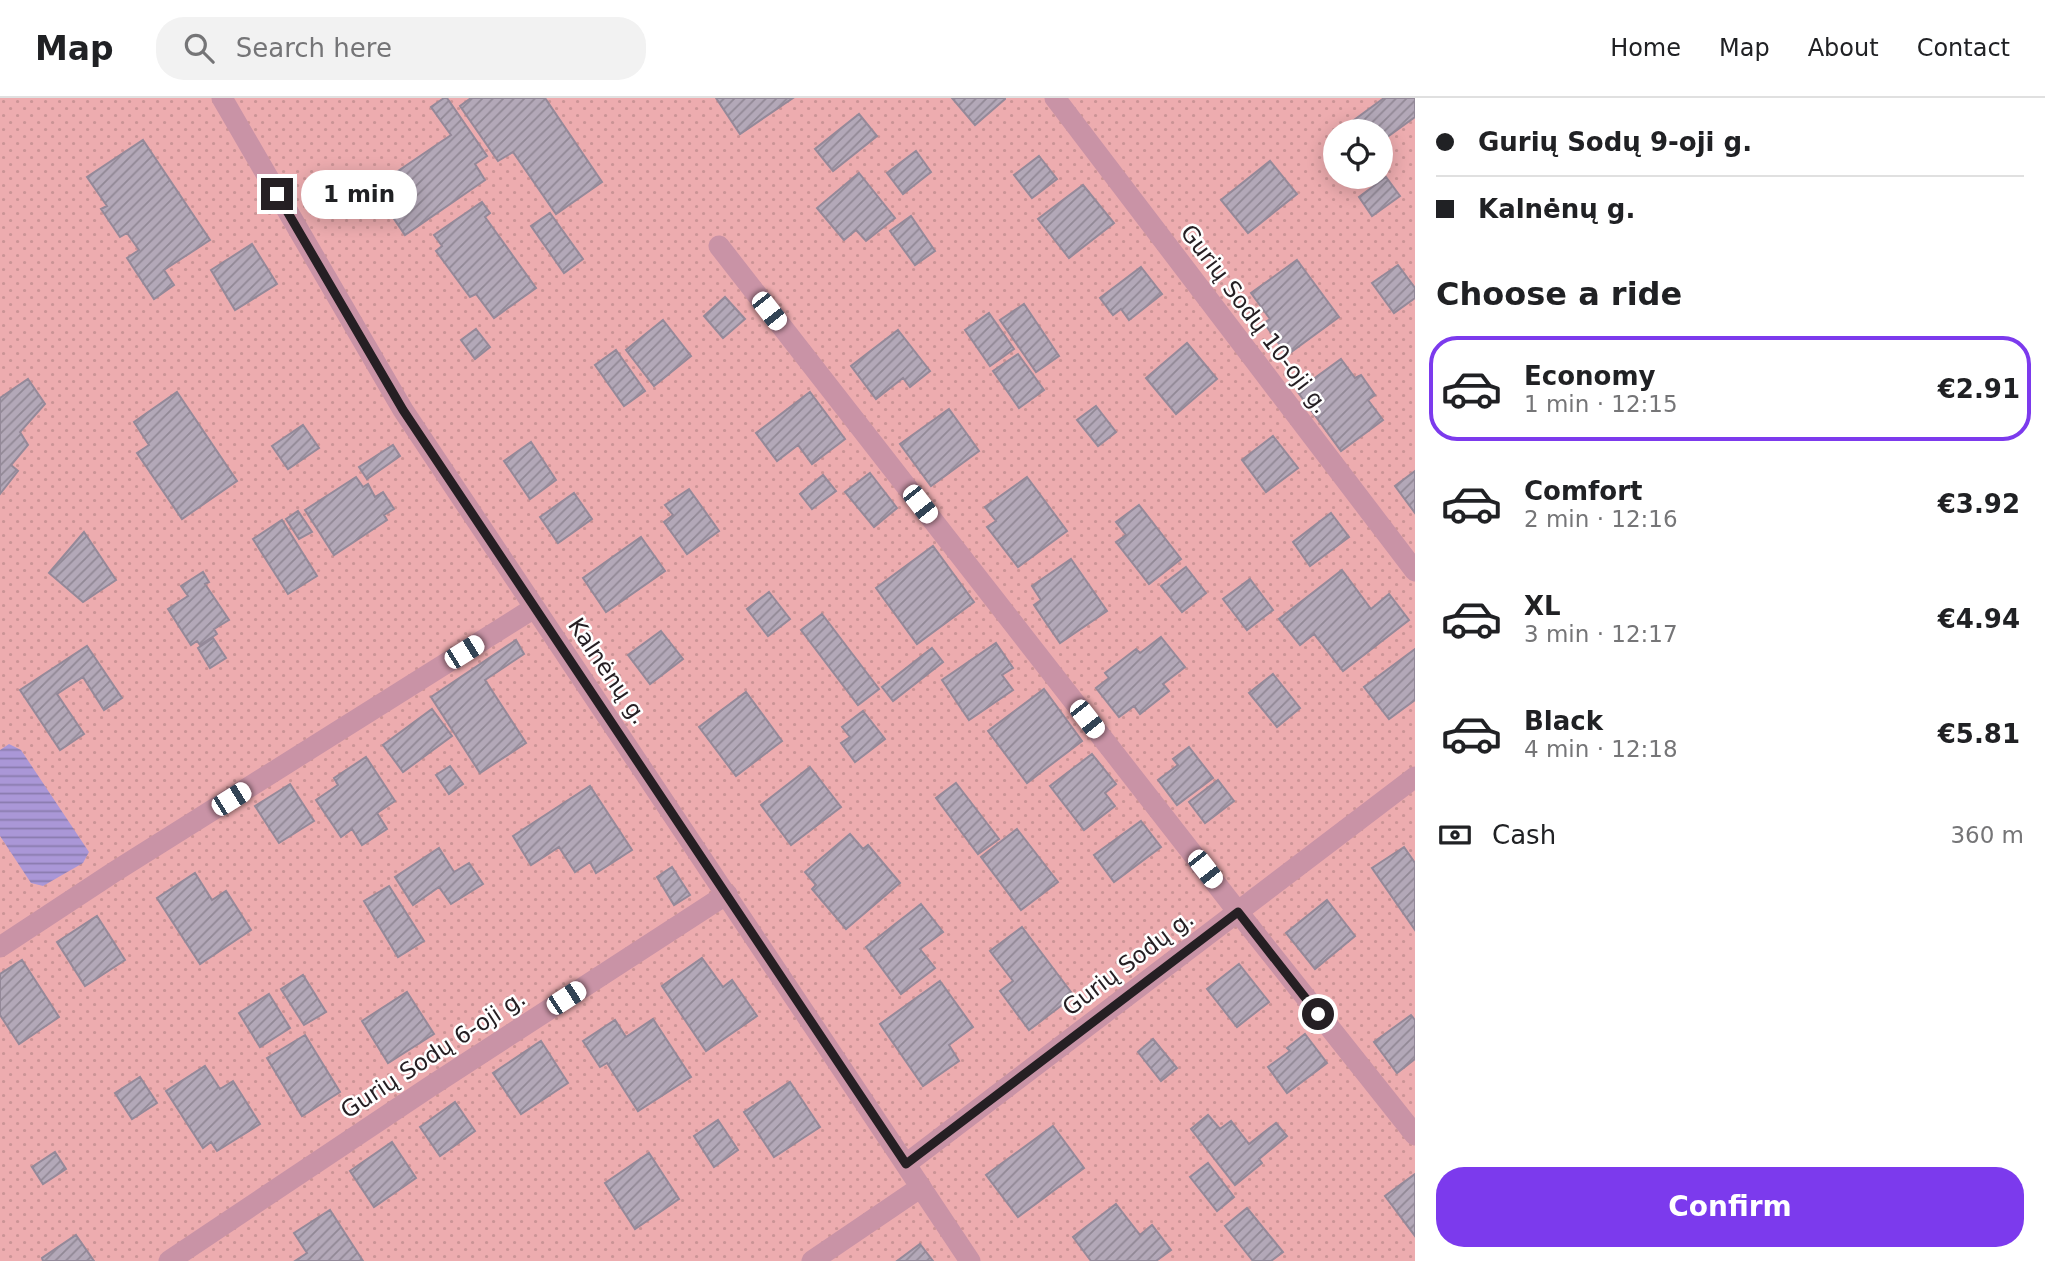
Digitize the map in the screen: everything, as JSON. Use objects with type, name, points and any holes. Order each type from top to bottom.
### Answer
[{"type":"street","name":"Kalnėnų g.","points":[[222,98],[403,410],[970,1261]]},
{"type":"street","name":"Gurių Sodų 10-oji g.","points":[[1055,98],[1415,571]]},
{"type":"street","points":[[719,246],[1415,1135]]},
{"type":"street","points":[[0,947],[534,608]]},
{"type":"street","name":"Gurių Sodų g.","points":[[906,1164],[1415,777]]},
{"type":"street","name":"Gurių Sodų 6-oji g.","points":[[169,1261],[428,1088],[727,894]]},
{"type":"street","points":[[812,1261],[920,1187]]},
{"type":"shaded area","points":[[0,98],[1415,98],[1415,1261],[0,1261]]},
{"type":"shaded area","points":[[9,744],[21,750],[89,852],[83,863],[43,886],[31,883],[0,836],[0,750]]},
{"type":"building","points":[[447,98],[487,156],[475,164],[485,180],[405,235],[373,188],[451,135],[431,107]]},
{"type":"building","points":[[471,98],[545,98],[602,182],[556,214],[513,152],[498,161],[460,106]]},
{"type":"building","points":[[716,98],[793,98],[740,134]]},
{"type":"building","points":[[952,98],[1005,98],[1005,99],[975,125]]},
{"type":"building","points":[[1384,98],[1415,98],[1415,117],[1393,133],[1393,119],[1355,119]]},
{"type":"building","points":[[859,114],[877,136],[833,171],[815,149]]},
{"type":"building","points":[[143,140],[210,240],[164,270],[174,285],[154,299],[127,258],[139,250],[127,233],[120,237],[101,209],[107,206],[87,177]]},
{"type":"building","points":[[916,151],[931,172],[903,194],[887,173]]},
{"type":"building","points":[[1039,156],[1057,179],[1032,198],[1014,175]]},
{"type":"building","points":[[1270,161],[1297,194],[1248,233],[1221,200]]},
{"type":"building","points":[[859,173],[895,218],[866,241],[856,230],[844,240],[817,208]]},
{"type":"building","points":[[1083,185],[1114,223],[1069,258],[1038,219]]},
{"type":"building","points":[[1393,186],[1400,196],[1372,216],[1359,197],[1370,189],[1393,189]]},
{"type":"building","points":[[482,202],[490,213],[485,217],[536,288],[494,318],[476,294],[470,297],[436,251],[442,246],[434,235]]},
{"type":"building","points":[[550,213],[583,259],[564,273],[531,226]]},
{"type":"building","points":[[911,216],[935,251],[915,265],[890,231]]},
{"type":"building","points":[[252,244],[277,284],[235,310],[211,270]]},
{"type":"building","points":[[1297,260],[1339,317],[1287,355],[1264,323],[1270,319],[1251,293]]},
{"type":"building","points":[[1398,265],[1415,288],[1415,298],[1394,313],[1372,283]]},
{"type":"building","points":[[1141,267],[1162,294],[1129,320],[1121,309],[1113,315],[1100,298]]},
{"type":"building","points":[[725,297],[745,319],[723,338],[704,316]]},
{"type":"building","points":[[1024,304],[1059,356],[1036,372],[1000,320]]},
{"type":"building","points":[[989,313],[1014,349],[990,366],[965,330]]},
{"type":"building","points":[[663,320],[691,356],[654,386],[626,350]]},
{"type":"building","points":[[476,329],[490,347],[475,359],[461,340]]},
{"type":"building","points":[[898,330],[930,371],[910,387],[903,378],[876,399],[851,366]]},
{"type":"building","points":[[1187,343],[1217,379],[1176,414],[1146,378]]},
{"type":"building","points":[[616,350],[645,391],[624,406],[595,365]]},
{"type":"building","points":[[1018,354],[1044,390],[1019,408],[993,371]]},
{"type":"building","points":[[1341,359],[1355,378],[1361,375],[1375,395],[1368,400],[1383,420],[1341,451],[1297,391]]},
{"type":"building","points":[[28,379],[45,404],[20,432],[28,445],[11,465],[18,471],[0,494],[0,398]]},
{"type":"building","points":[[177,392],[237,481],[182,519],[137,453],[149,445],[134,422]]},
{"type":"building","points":[[810,392],[845,439],[812,464],[798,445],[777,461],[756,433]]},
{"type":"building","points":[[1096,406],[1116,432],[1098,446],[1077,420]]},
{"type":"building","points":[[949,409],[979,451],[931,486],[900,444]]},
{"type":"building","points":[[303,425],[319,448],[288,469],[272,446]]},
{"type":"building","points":[[1273,436],[1298,468],[1266,492],[1242,460]]},
{"type":"building","points":[[531,442],[556,480],[530,499],[504,461]]},
{"type":"building","points":[[393,445],[400,456],[367,479],[359,467]]},
{"type":"building","points":[[1415,471],[1415,513],[1395,486]]},
{"type":"building","points":[[870,473],[897,508],[874,527],[845,492]]},
{"type":"building","points":[[823,475],[836,491],[812,509],[800,494]]},
{"type":"building","points":[[356,477],[363,487],[368,484],[375,497],[383,492],[394,509],[384,515],[387,520],[334,555],[305,510]]},
{"type":"building","points":[[1027,477],[1067,531],[1018,567],[987,527],[996,521],[985,507]]},
{"type":"building","points":[[689,489],[719,531],[687,554],[664,522],[673,515],[665,505]]},
{"type":"building","points":[[574,493],[592,519],[558,543],[540,517]]},
{"type":"building","points":[[1139,505],[1181,559],[1149,584],[1116,542],[1126,535],[1116,522]]},
{"type":"building","points":[[298,511],[312,532],[299,539],[286,519]]},
{"type":"building","points":[[1331,513],[1349,537],[1310,566],[1293,542]]},
{"type":"building","points":[[282,520],[317,576],[288,594],[253,539]]},
{"type":"building","points":[[84,532],[116,580],[83,602],[49,573]]},
{"type":"building","points":[[641,537],[665,571],[606,612],[583,578]]},
{"type":"building","points":[[933,546],[974,602],[917,644],[876,588]]},
{"type":"building","points":[[1071,559],[1107,611],[1060,643],[1034,605],[1041,600],[1032,586]]},
{"type":"building","points":[[1186,567],[1206,593],[1182,612],[1161,586]]},
{"type":"building","points":[[1342,570],[1371,609],[1389,594],[1409,620],[1343,671],[1314,634],[1300,645],[1279,619]]},
{"type":"building","points":[[203,572],[209,582],[205,584],[229,620],[214,629],[217,634],[200,645],[197,641],[191,645],[168,609],[188,596],[181,586]]},
{"type":"building","points":[[1250,579],[1273,610],[1247,630],[1223,599]]},
{"type":"building","points":[[769,592],[790,619],[768,636],[747,609]]},
{"type":"building","points":[[822,614],[879,689],[858,705],[801,630]]},
{"type":"building","points":[[661,631],[683,659],[650,684],[628,655]]},
{"type":"building","points":[[1161,637],[1185,667],[1163,684],[1169,691],[1140,714],[1134,706],[1119,717],[1096,688],[1109,678],[1105,673],[1136,649],[1140,653]]},
{"type":"building","points":[[213,638],[226,658],[210,668],[198,648]]},
{"type":"building","points":[[516,640],[524,654],[485,680],[526,743],[480,773],[431,697]]},
{"type":"building","points":[[996,643],[1013,668],[1002,675],[1013,690],[969,720],[942,680]]},
{"type":"building","points":[[87,646],[122,698],[104,710],[83,677],[57,694],[84,734],[60,750],[20,690]]},
{"type":"building","points":[[932,648],[943,662],[893,701],[882,687]]},
{"type":"building","points":[[1415,649],[1415,700],[1389,719],[1364,687]]},
{"type":"building","points":[[1273,674],[1300,708],[1277,727],[1249,693]]},
{"type":"building","points":[[1044,689],[1082,741],[1027,783],[988,731]]},
{"type":"building","points":[[746,692],[782,741],[736,776],[699,727]]},
{"type":"building","points":[[432,709],[452,736],[403,772],[383,745]]},
{"type":"building","points":[[863,711],[885,739],[855,762],[841,743],[850,737],[842,727]]},
{"type":"building","points":[[1189,747],[1213,778],[1177,805],[1158,780],[1178,765],[1173,759]]},
{"type":"building","points":[[1092,754],[1116,784],[1105,793],[1115,806],[1084,830],[1050,786]]},
{"type":"building","points":[[366,757],[395,801],[377,813],[387,829],[362,845],[352,829],[341,837],[316,800],[338,785],[334,778]]},
{"type":"building","points":[[450,766],[463,784],[449,794],[436,775]]},
{"type":"building","points":[[810,767],[841,807],[791,845],[761,805]]},
{"type":"building","points":[[1218,780],[1234,801],[1205,823],[1189,802]]},
{"type":"building","points":[[956,783],[999,839],[978,854],[936,798]]},
{"type":"building","points":[[290,784],[314,821],[279,843],[255,806]]},
{"type":"building","points":[[590,786],[632,850],[596,873],[590,862],[575,872],[559,847],[531,865],[513,836]]},
{"type":"building","points":[[1141,821],[1161,847],[1114,882],[1094,855]]},
{"type":"building","points":[[1017,829],[1058,882],[1021,910],[981,857]]},
{"type":"building","points":[[850,834],[863,849],[868,845],[900,883],[846,929],[812,889],[816,885],[805,872]]},
{"type":"building","points":[[1404,847],[1415,863],[1415,930],[1372,868]]},
{"type":"building","points":[[439,848],[454,872],[469,863],[483,884],[451,904],[439,887],[413,905],[395,877]]},
{"type":"building","points":[[672,867],[690,895],[674,905],[657,877]]},
{"type":"building","points":[[195,873],[212,900],[226,891],[251,930],[200,964],[157,898]]},
{"type":"building","points":[[389,886],[424,941],[398,957],[364,901]]},
{"type":"building","points":[[1327,900],[1355,936],[1315,969],[1286,933]]},
{"type":"building","points":[[921,904],[943,932],[920,949],[935,968],[901,994],[866,947]]},
{"type":"building","points":[[97,916],[125,960],[85,986],[57,942]]},
{"type":"building","points":[[1022,927],[1074,996],[1029,1030],[1000,991],[1013,981],[990,951]]},
{"type":"building","points":[[702,958],[723,987],[732,980],[757,1016],[706,1051],[662,986]]},
{"type":"building","points":[[22,960],[59,1017],[19,1044],[0,1015],[0,974]]},
{"type":"building","points":[[1239,964],[1269,1002],[1237,1027],[1207,989]]},
{"type":"building","points":[[303,975],[326,1012],[304,1025],[281,989]]},
{"type":"building","points":[[940,981],[973,1027],[949,1045],[959,1061],[923,1086],[880,1024]]},
{"type":"building","points":[[407,992],[434,1034],[388,1063],[362,1021]]},
{"type":"building","points":[[269,994],[290,1028],[260,1047],[239,1013]]},
{"type":"building","points":[[1411,1015],[1415,1020],[1415,1059],[1397,1073],[1374,1042]]},
{"type":"building","points":[[653,1019],[691,1077],[638,1111],[607,1063],[600,1067],[583,1041],[615,1020],[626,1037]]},
{"type":"building","points":[[1305,1034],[1327,1063],[1287,1093],[1268,1067],[1290,1051],[1287,1048]]},
{"type":"building","points":[[305,1035],[340,1092],[302,1116],[267,1058]]},
{"type":"building","points":[[1153,1039],[1177,1068],[1161,1081],[1138,1052]]},
{"type":"building","points":[[541,1041],[568,1083],[521,1114],[493,1073]]},
{"type":"building","points":[[205,1066],[220,1089],[233,1081],[260,1124],[217,1151],[211,1142],[203,1148],[166,1091]]},
{"type":"building","points":[[140,1077],[157,1103],[132,1119],[115,1093]]},
{"type":"building","points":[[790,1082],[820,1127],[774,1157],[744,1112]]},
{"type":"building","points":[[455,1102],[475,1131],[440,1156],[420,1127]]},
{"type":"building","points":[[1208,1115],[1220,1129],[1231,1121],[1249,1144],[1276,1123],[1287,1136],[1259,1159],[1262,1163],[1235,1185],[1191,1129]]},
{"type":"building","points":[[718,1120],[738,1150],[714,1167],[694,1136]]},
{"type":"building","points":[[1053,1126],[1084,1168],[1018,1217],[986,1175]]},
{"type":"building","points":[[392,1142],[416,1178],[374,1207],[350,1171]]},
{"type":"building","points":[[55,1152],[66,1169],[43,1184],[32,1167]]},
{"type":"building","points":[[649,1153],[679,1199],[635,1229],[605,1183]]},
{"type":"building","points":[[1208,1163],[1234,1197],[1217,1211],[1190,1177]]},
{"type":"building","points":[[1415,1174],[1415,1236],[1385,1196]]},
{"type":"building","points":[[1116,1204],[1140,1235],[1152,1225],[1171,1250],[1156,1261],[1091,1261],[1073,1237]]},
{"type":"building","points":[[1247,1208],[1283,1252],[1271,1261],[1253,1261],[1225,1226]]},
{"type":"building","points":[[330,1210],[363,1261],[295,1261],[307,1253],[294,1233]]},
{"type":"building","points":[[76,1235],[94,1261],[43,1261],[42,1258]]},
{"type":"building","points":[[920,1244],[933,1261],[897,1261]]},
{"type":"route","points":[[277,194],[403,410],[906,1164],[1238,912],[1318,1014]]}]
